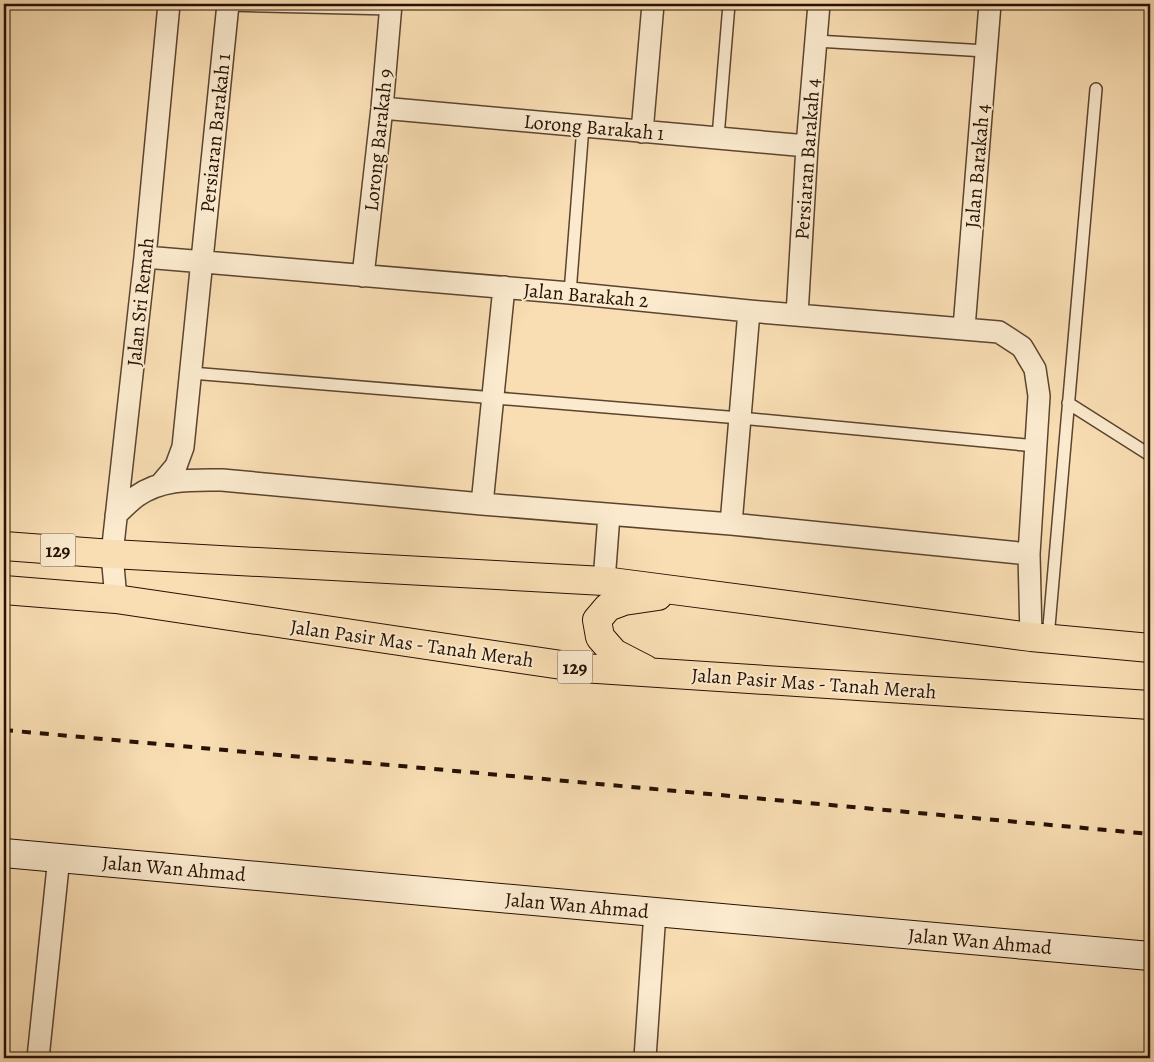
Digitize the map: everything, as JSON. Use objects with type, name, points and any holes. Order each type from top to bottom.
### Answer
[{"type":"main road","name":"129","points":[[4,546],[112,554],[604,581],[1039,637],[1150,648]]},
{"type":"main road","name":"Jalan Pasir Mas - Tanah Merah","points":[[4,590],[116,599],[582,668],[1150,706]]},
{"type":"main road","points":[[653,673],[614,653],[600,637],[597,620],[608,607],[624,601],[690,592]]},
{"type":"street","name":"Jalan Sri Remah","points":[[116,599],[112,554],[145,257],[169,4]]},
{"type":"street","name":"Persiaran Barakah 1","points":[[160,485],[176,466],[184,447],[228,4]]},
{"type":"street","points":[[642,132],[653,4]]},
{"type":"street","name":"Persiaran Barakah 4","points":[[796,315],[819,4]]},
{"type":"street","name":"Jalan Barakah 4","points":[[964,328],[990,4]]},
{"type":"street","name":"Lorong Barakah 9","points":[[363,276],[382,108],[391,7]]},
{"type":"street","name":"Lorong Barakah 1","points":[[382,108],[807,146]]},
{"type":"street","name":"Jalan Barakah 2","points":[[145,257],[504,287],[749,311],[999,332],[1022,348],[1035,369],[1039,396],[1036,446]]},
{"type":"street","points":[[482,504],[504,287]]},
{"type":"street","points":[[731,524],[749,311]]},
{"type":"street","points":[[1036,446],[1030,554],[1039,637]]},
{"type":"street","points":[[116,514],[138,495],[160,485],[183,480],[222,480],[482,504],[731,524],[1030,554]]},
{"type":"street","points":[[604,581],[609,514]]},
{"type":"street","name":"Jalan Wan Ahmad","points":[[4,853],[1150,956]]},
{"type":"street","points":[[38,1058],[59,857]]},
{"type":"street","points":[[645,1058],[655,912]]},
{"type":"lane","points":[[228,4],[391,7]]},
{"type":"lane","points":[[718,138],[730,4]]},
{"type":"lane","points":[[816,41],[986,51]]},
{"type":"lane","points":[[1039,637],[1068,403],[1096,89]]},
{"type":"lane","points":[[570,293],[583,126]]},
{"type":"lane","points":[[191,373],[740,418],[1036,446]]},
{"type":"lane","points":[[1068,403],[1150,455]]},
{"type":"railway","points":[[4,730],[1150,834]]}]
